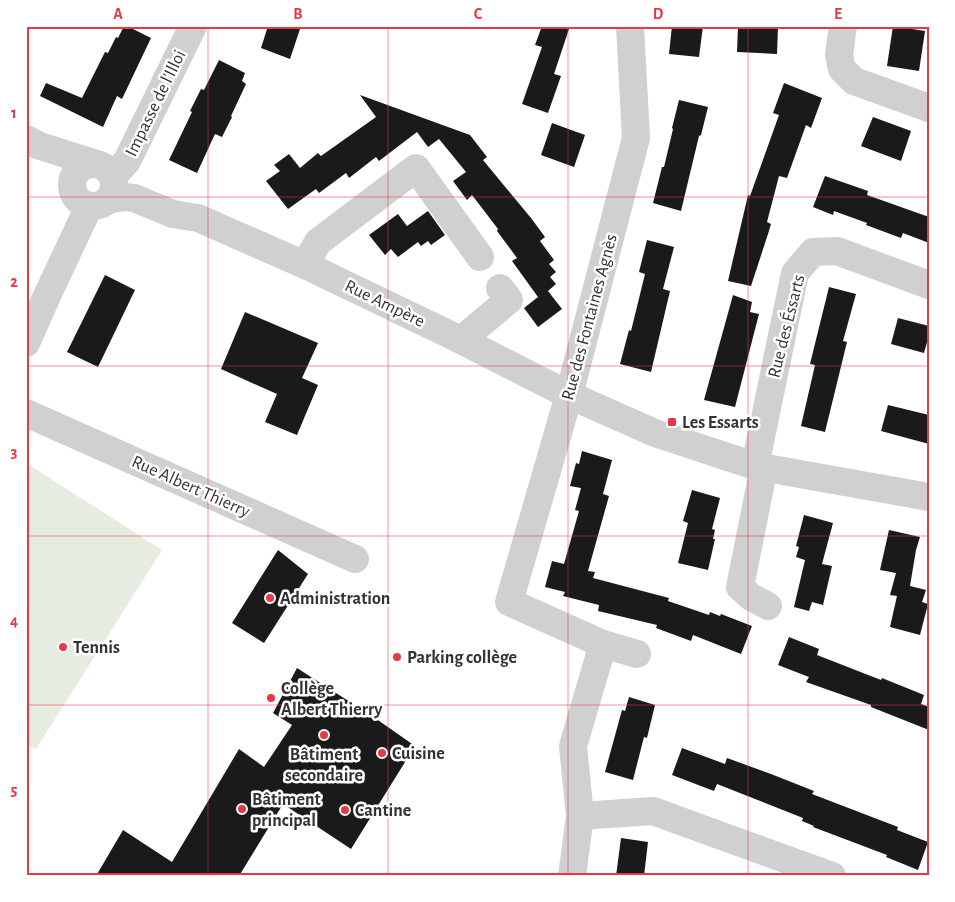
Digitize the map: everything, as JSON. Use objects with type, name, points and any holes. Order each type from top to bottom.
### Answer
[{"type":"street","name":"Impasse de l'Illoi","points":[[26,344],[100,183],[127,161],[193,26]]},
{"type":"street","name":"Rue des Fontaines Agnès","points":[[603,644],[508,602],[569,395],[636,138],[630,26]]},
{"type":"street","points":[[843,26],[839,55],[842,69],[854,81],[929,108]]},
{"type":"street","name":"Rue Ampère","points":[[33,142],[100,183],[172,197],[198,218],[305,265],[461,340],[569,395],[655,433],[759,466],[929,497]]},
{"type":"street","points":[[305,265],[318,242],[416,168],[480,257]]},
{"type":"street","name":"Rue des Éssarts","points":[[768,606],[751,597],[740,587],[759,466],[795,273],[813,252],[836,251],[929,286]]},
{"type":"street","points":[[461,340],[509,300],[500,288]]},
{"type":"street","name":"Rue Albert Thierry","points":[[26,414],[355,559]]},
{"type":"street","points":[[572,876],[580,816],[573,746],[603,644],[637,654]]},
{"type":"street","points":[[580,816],[654,811],[832,876]]},
{"type":"shaded area","name":"Tennis","points":[[26,463],[162,550],[36,749],[26,744]]},
{"type":"building","points":[[124,26],[151,38],[122,99],[117,96],[103,127],[40,96],[46,83],[82,98],[105,52],[108,53]]},
{"type":"building","points":[[268,26],[301,26],[290,59],[261,48]]},
{"type":"building","points":[[542,26],[570,26],[554,74],[561,76],[548,113],[522,104],[542,47],[535,45]]},
{"type":"building","points":[[672,26],[703,26],[699,57],[669,54]]},
{"type":"building","points":[[738,26],[778,26],[777,54],[737,52]]},
{"type":"building","points":[[893,26],[925,31],[919,71],[887,66]]},
{"type":"building","points":[[219,60],[245,73],[242,81],[246,84],[222,137],[215,134],[197,173],[169,160],[201,89],[204,90]]},
{"type":"building","points":[[784,83],[822,98],[811,128],[806,125],[787,178],[779,176],[767,222],[771,224],[751,286],[728,281],[748,195],[750,196],[779,115],[773,113]]},
{"type":"building","points":[[360,95],[470,135],[487,157],[483,160],[545,237],[540,241],[554,260],[549,264],[556,272],[550,277],[556,284],[548,291],[562,309],[538,327],[524,308],[538,297],[512,261],[517,258],[497,231],[498,229],[472,195],[467,200],[453,181],[466,172],[439,139],[428,147],[417,132],[379,161],[376,157],[349,178],[346,173],[319,193],[316,189],[288,209],[266,181],[280,171],[274,165],[289,154],[300,168],[318,153],[321,156],[376,117]]},
{"type":"building","points":[[679,100],[708,107],[681,211],[653,203],[662,167],[664,167]]},
{"type":"building","points":[[873,117],[911,131],[901,161],[861,146]]},
{"type":"building","points":[[552,123],[585,135],[574,167],[541,155]]},
{"type":"building","points":[[825,176],[868,191],[867,195],[929,217],[929,243],[903,233],[901,238],[834,211],[833,215],[813,207]]},
{"type":"building","points":[[428,211],[445,235],[431,245],[428,241],[421,246],[418,242],[398,257],[391,249],[385,255],[369,235],[398,214],[407,226]]},
{"type":"building","points":[[647,240],[674,247],[663,289],[670,291],[651,372],[620,364],[629,330],[631,331],[645,274],[639,272]]},
{"type":"building","points":[[105,275],[135,290],[98,367],[67,352]]},
{"type":"building","points":[[829,287],[856,294],[843,341],[847,342],[825,432],[801,426],[815,365],[810,364]]},
{"type":"building","points":[[733,295],[752,302],[750,312],[759,314],[735,407],[704,400]]},
{"type":"building","points":[[245,312],[318,343],[302,378],[318,385],[297,435],[265,422],[277,394],[221,369]]},
{"type":"building","points":[[898,318],[929,326],[929,335],[924,353],[891,344]]},
{"type":"building","points":[[888,405],[929,415],[929,444],[881,431]]},
{"type":"building","points":[[582,451],[612,460],[603,494],[609,496],[588,571],[595,572],[593,578],[669,598],[668,601],[709,615],[710,612],[720,616],[721,614],[752,626],[741,654],[693,635],[691,641],[656,628],[657,625],[598,611],[599,605],[563,596],[565,592],[545,587],[552,561],[564,564],[579,511],[575,510],[581,488],[570,486],[576,463],[579,464]]},
{"type":"building","points":[[692,490],[720,498],[712,529],[715,530],[713,539],[715,539],[708,570],[678,563],[688,523],[683,521]]},
{"type":"building","points":[[804,515],[833,523],[822,564],[832,566],[823,605],[812,602],[809,611],[794,607],[805,560],[796,557],[799,547],[796,546]]},
{"type":"building","points":[[889,530],[920,537],[910,586],[926,590],[922,602],[928,604],[920,635],[890,627],[897,596],[890,595],[896,573],[880,570]]},
{"type":"building","name":"Administration","points":[[278,550],[308,574],[264,643],[232,623]]},
{"type":"building","points":[[789,637],[819,649],[817,655],[924,695],[921,704],[929,707],[929,730],[871,707],[871,705],[806,682],[809,677],[778,665]]},
{"type":"building","points":[[297,668],[415,746],[351,849],[283,804],[239,876],[96,876],[123,830],[172,862],[239,749],[264,767],[292,725],[273,713]]},
{"type":"building","points":[[629,697],[655,705],[647,738],[644,737],[633,780],[605,772],[622,710],[625,711]]},
{"type":"building","points":[[682,748],[725,764],[727,758],[771,774],[814,791],[812,794],[898,827],[897,830],[928,842],[918,870],[886,857],[887,855],[813,827],[802,821],[803,818],[717,784],[714,791],[672,775]]},
{"type":"building","points":[[621,838],[648,842],[644,876],[616,876]]},
{"type":"place","name":"Les Essarts","points":[[672,422]]},
{"type":"place","name":"Administration","points":[[270,598]]},
{"type":"place","name":"Tennis","points":[[63,647]]},
{"type":"place","name":"Parking collège","points":[[397,657]]},
{"type":"place","name":"Collège Albert Thierry","points":[[271,698]]},
{"type":"place","name":"Bâtiment secondaire","points":[[324,735]]},
{"type":"place","name":"Cuisine","points":[[382,753]]},
{"type":"place","name":"Bâtiment principal","points":[[242,809]]},
{"type":"place","name":"Cantine","points":[[345,810]]}]
